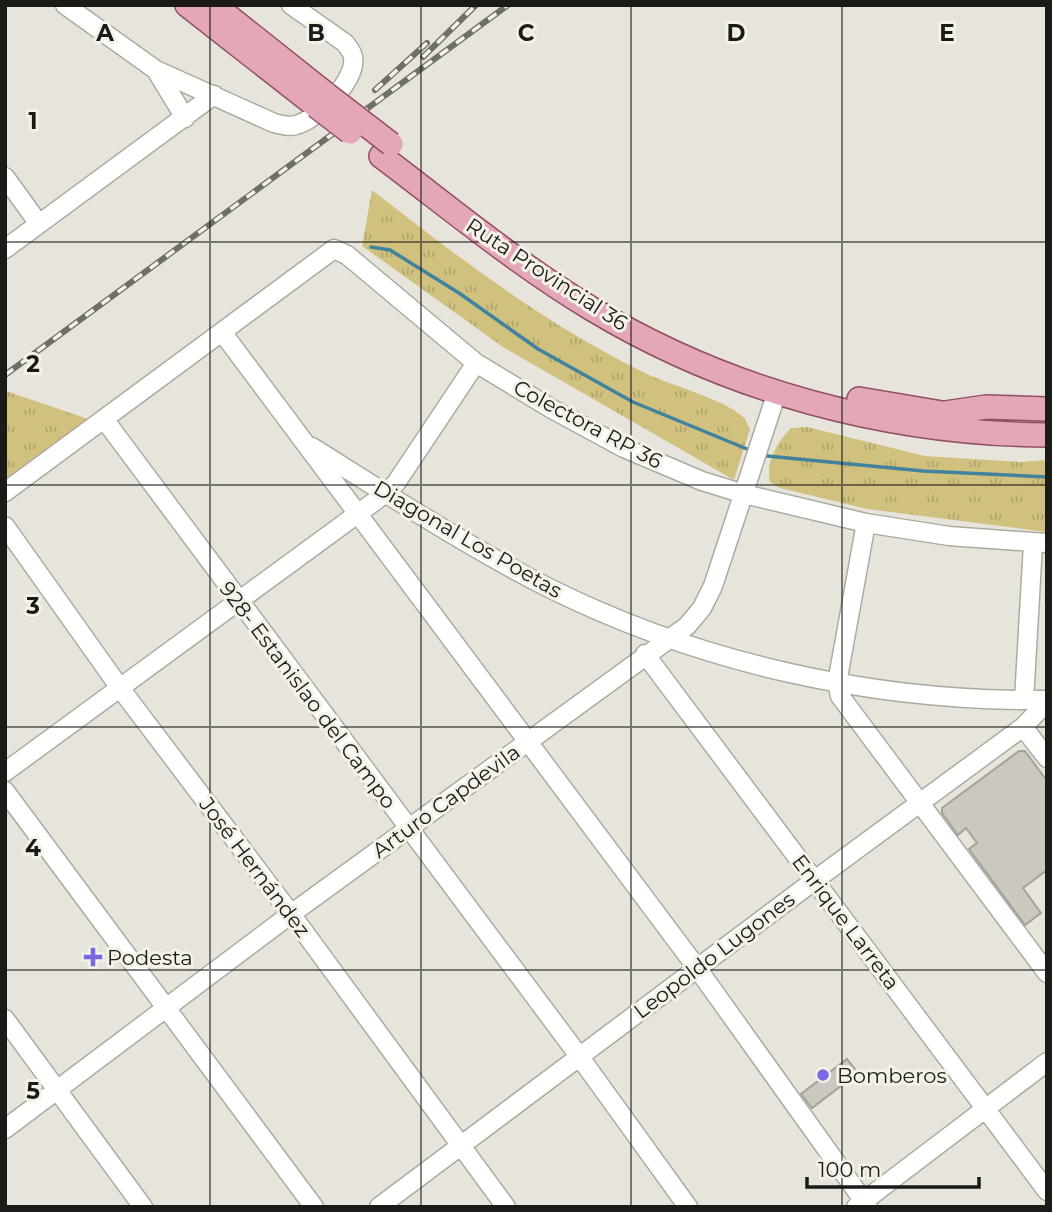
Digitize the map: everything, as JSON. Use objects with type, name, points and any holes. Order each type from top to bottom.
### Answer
[{"type":"main road","name":"Ruta Provincial 36","points":[[187,5],[528,251],[577,282],[671,334],[781,378],[868,401],[996,418],[1046,431]]},
{"type":"main road","name":"Ruta Provincial 36","points":[[214,5],[321,100]]},
{"type":"main road","name":"Ruta Provincial 36","points":[[386,150],[511,255],[591,309],[654,342],[777,392],[893,422],[983,432],[1046,431]]},
{"type":"main road","points":[[945,413],[986,407],[1047,409]]},
{"type":"street","points":[[65,5],[156,70],[274,124],[292,126],[314,116],[333,98],[349,76],[353,62],[351,51],[345,43],[291,5]]},
{"type":"street","points":[[156,70],[185,118]]},
{"type":"street","points":[[5,249],[214,95]]},
{"type":"street","points":[[5,177],[39,224]]},
{"type":"street","name":"Colectora RP 36","points":[[222,332],[334,249],[347,255],[476,363],[624,448],[702,481],[744,494],[866,523],[949,536],[1040,543]]},
{"type":"street","points":[[5,492],[222,332],[697,968],[863,1205],[1047,1062]]},
{"type":"street","points":[[5,772],[386,493],[476,363]]},
{"type":"street","name":"Arturo Capdevila","points":[[5,1129],[291,914],[695,618],[708,597],[777,392]]},
{"type":"street","name":"928- Estanislao del Campo","points":[[104,419],[579,1056],[688,1207]]},
{"type":"street","name":"Diagonal Los Poetas","points":[[305,442],[510,568],[668,639],[753,665],[836,683],[938,695],[1047,701]]},
{"type":"street","points":[[866,523],[836,683],[840,696],[1047,974]]},
{"type":"street","name":"José Hernández","points":[[5,526],[120,688],[291,914],[506,1207]]},
{"type":"street","points":[[1024,700],[1040,543]]},
{"type":"street","name":"Enrique Larreta","points":[[645,654],[1047,1191]]},
{"type":"street","name":"Leopoldo Lugones","points":[[379,1207],[1023,727],[1047,701]]},
{"type":"street","points":[[1023,727],[1047,758]]},
{"type":"street","points":[[5,790],[314,1207]]},
{"type":"street","points":[[5,1019],[143,1207]]},
{"type":"green space","points":[[372,190],[470,265],[572,333],[645,373],[709,398],[742,416],[750,429],[734,480],[503,347],[362,246]]},
{"type":"green space","points":[[5,392],[91,420],[5,484]]},
{"type":"green space","points":[[807,427],[925,456],[1021,462],[1047,460],[1047,532],[867,509],[780,488],[770,482],[769,467],[774,453],[791,428]]},
{"type":"building","points":[[1019,751],[1025,751],[1047,781],[1047,870],[1023,888],[1041,913],[1025,925],[969,849],[977,843],[966,828],[958,835],[942,813],[942,808]]},
{"type":"building","points":[[847,1059],[858,1073],[812,1108],[801,1094]]},
{"type":"waterway","points":[[371,247],[390,250],[459,293],[538,349],[633,402],[747,449]]},
{"type":"waterway","points":[[767,456],[923,471],[1047,477]]},
{"type":"railway","points":[[423,57],[476,5]]},
{"type":"railway","points":[[5,375],[508,5]]},
{"type":"railway","points":[[375,90],[427,43]]},
{"type":"place","name":"Podesta","points":[[93,957]]},
{"type":"place","name":"Bomberos","points":[[823,1075]]}]
